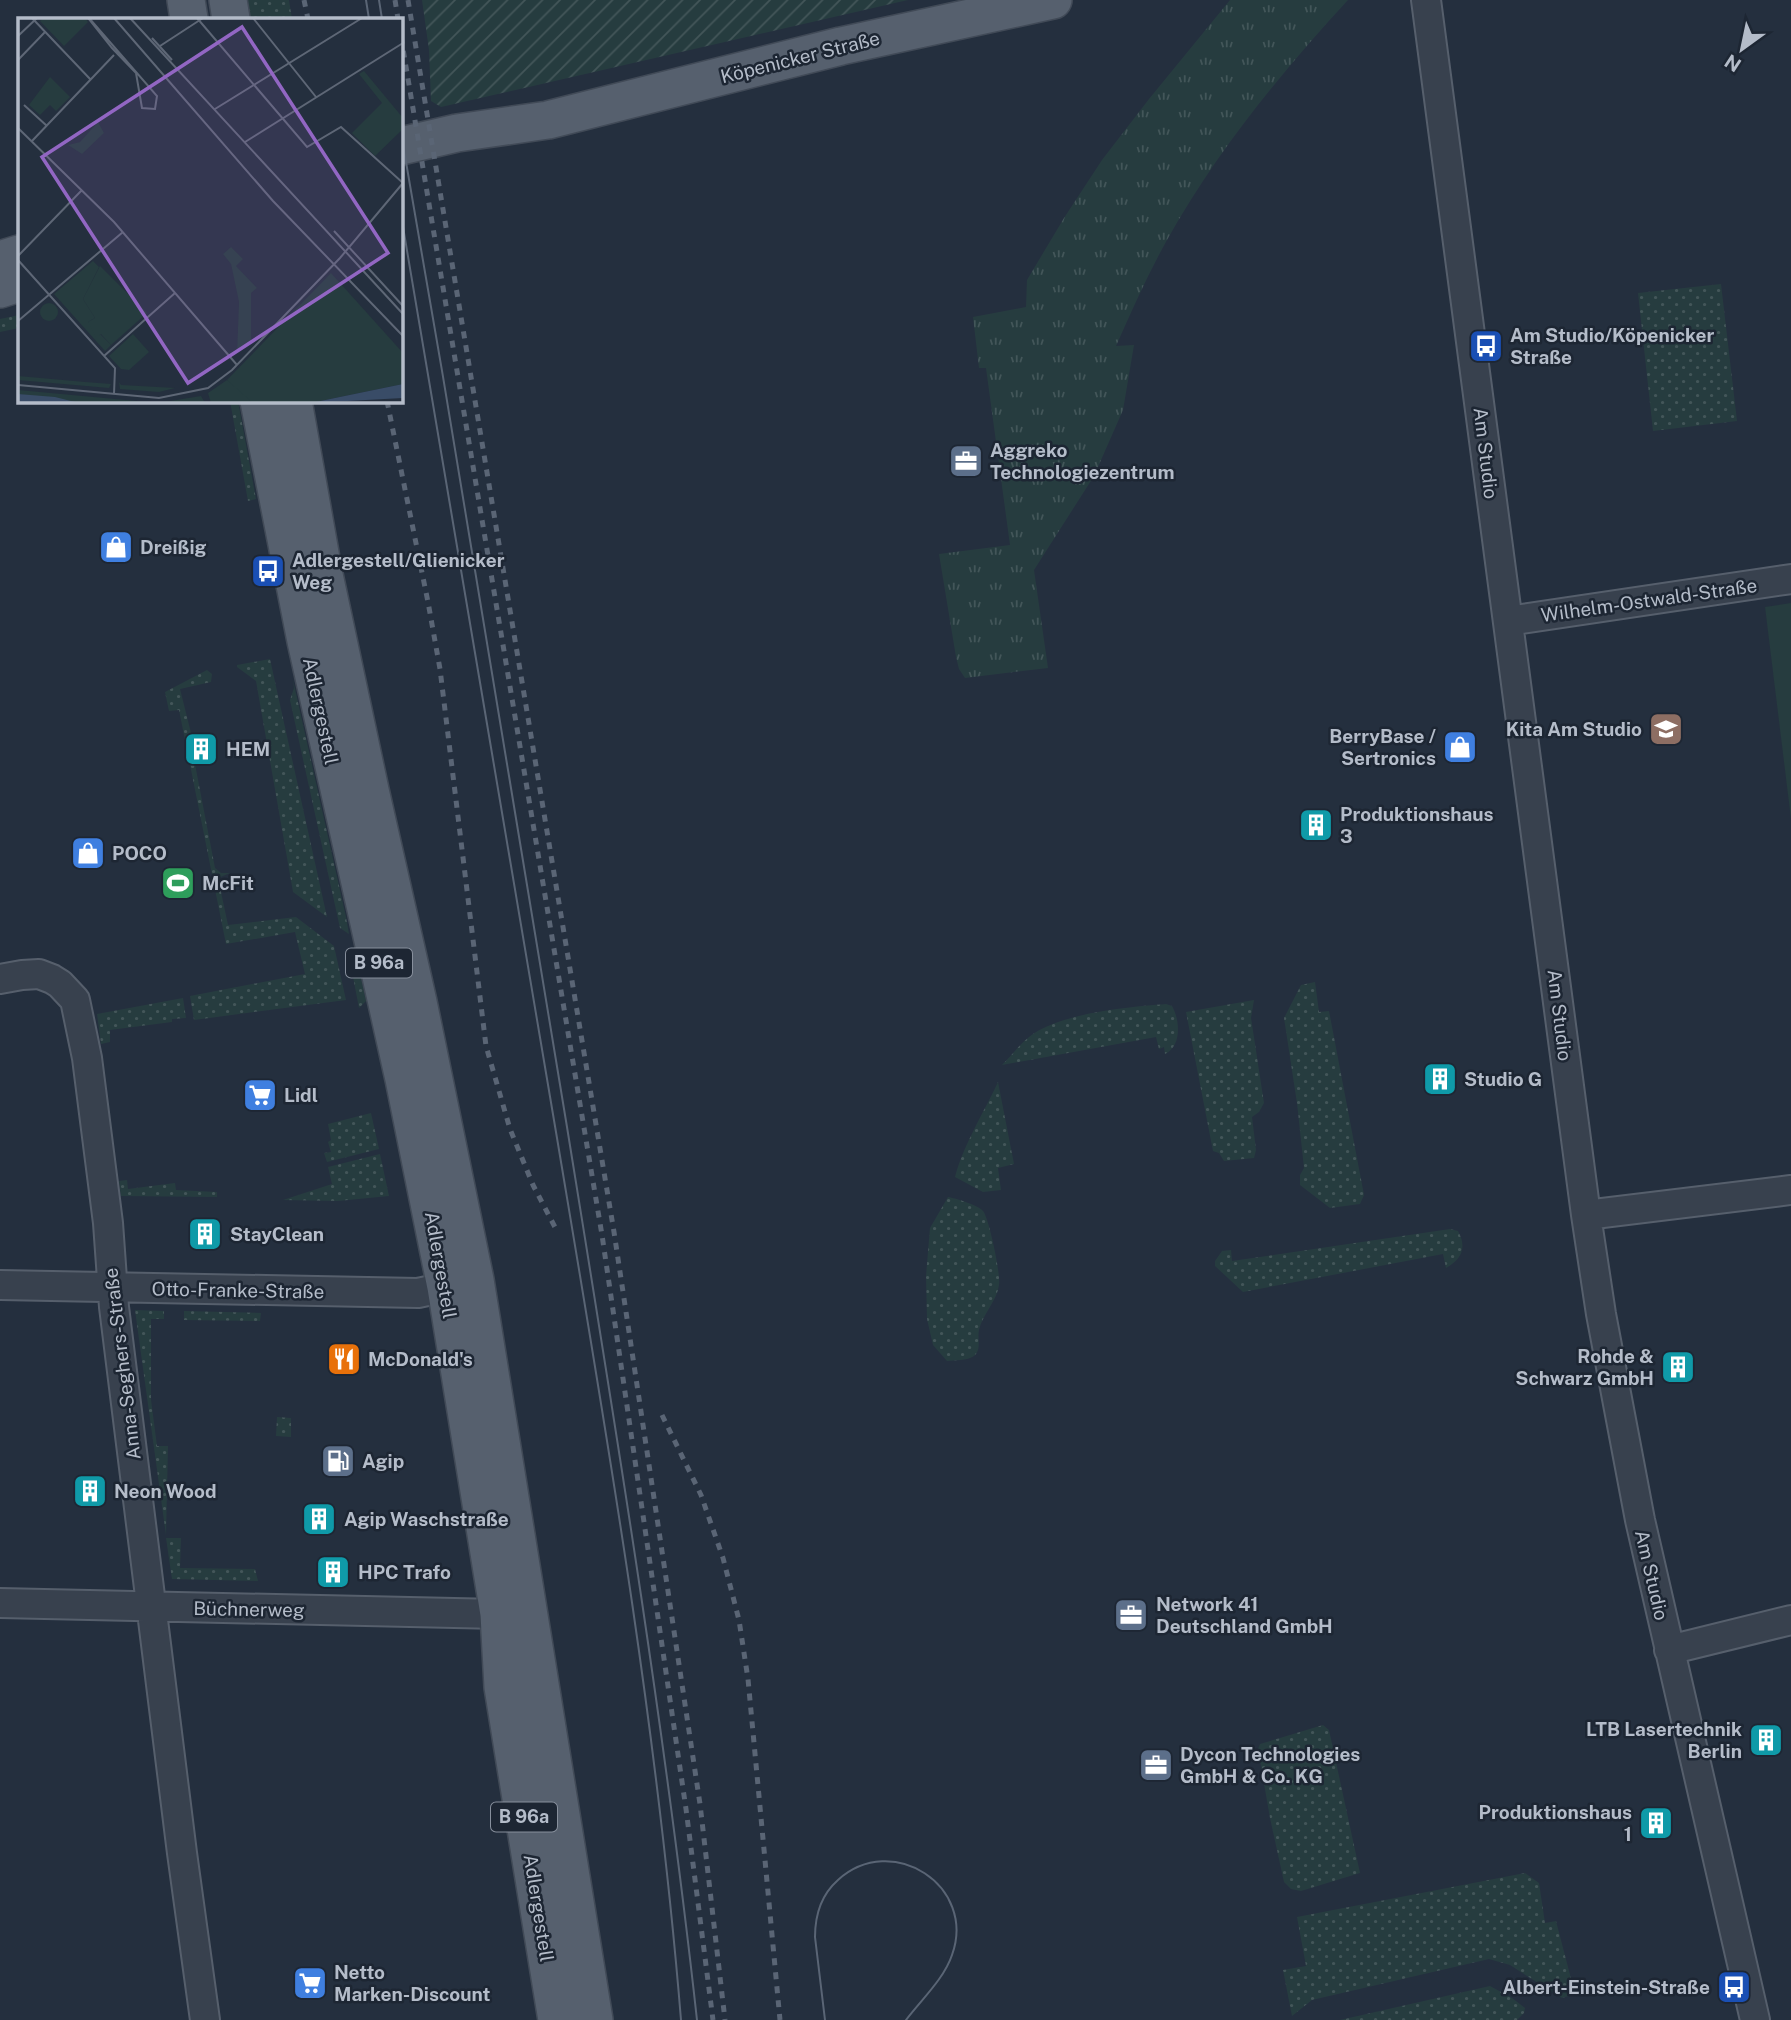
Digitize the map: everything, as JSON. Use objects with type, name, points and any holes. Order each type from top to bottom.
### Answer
[{"type":"main road","points":[[186,0],[189,18]]},
{"type":"main road","points":[[228,0],[231,18]]},
{"type":"main road","name":"Köpenicker Straße","points":[[402,146],[457,132],[548,120],[841,46],[1053,0]]},
{"type":"main road","name":"Köpenicker Straße","points":[[402,172],[487,146],[548,120]]},
{"type":"main road","points":[[0,260],[18,254]]},
{"type":"main road","points":[[0,289],[18,283]]},
{"type":"main road","name":"Adlergestell","points":[[258,402],[308,573],[346,676],[418,1002],[460,1284],[499,1614],[503,1687],[558,2020]]},
{"type":"main road","name":"Adlergestell","points":[[293,402],[308,573],[306,641],[404,1079],[460,1284],[594,2020]]},
{"type":"main road","name":"Adlergestell","points":[[306,641],[326,638],[346,676]]},
{"type":"street","name":"Am Studio","points":[[1426,0],[1586,1215],[1640,1520],[1755,2020]]},
{"type":"street","name":"Wilhelm-Ostwald-Straße","points":[[1508,621],[1791,579]]},
{"type":"street","name":"Anna-Seghers-Straße","points":[[0,979],[39,974],[52,978],[67,990],[75,1000],[87,1058],[108,1223],[112,1288],[205,2020]]},
{"type":"street","points":[[1586,1215],[1791,1191]]},
{"type":"street","name":"Otto-Franke-Straße","points":[[0,1285],[418,1293],[460,1284]]},
{"type":"street","name":"Büchnerweg","points":[[0,1603],[499,1614]]},
{"type":"street","points":[[1669,1650],[1791,1620]]},
{"type":"green space","points":[[244,0],[289,0],[292,18],[248,18]]},
{"type":"green space","points":[[422,0],[908,0],[441,107],[431,101],[429,50]]},
{"type":"green space","points":[[1230,0],[1348,0],[1274,85],[1206,176],[1167,240],[1128,319],[1116,346],[1134,345],[1123,410],[1094,476],[1034,570],[1048,668],[965,678],[956,657],[939,554],[1010,545],[986,368],[979,368],[973,317],[1026,307],[1027,280],[1102,160]]},
{"type":"green space","points":[[1721,284],[1737,421],[1653,431],[1638,293]]},
{"type":"green space","points":[[18,315],[18,328],[0,332],[0,319]]},
{"type":"green space","points":[[230,402],[238,402],[256,499],[248,501]]},
{"type":"green space","points":[[1791,603],[1791,819],[1765,607]]},
{"type":"green space","points":[[270,659],[327,917],[293,892],[256,681],[237,667]]},
{"type":"green space","points":[[207,670],[212,674],[211,682],[180,689],[191,733],[215,868],[221,873],[230,873],[218,878],[228,925],[296,917],[334,946],[346,1000],[194,1020],[190,996],[305,974],[295,932],[226,944],[179,710],[169,711],[165,692]]},
{"type":"green space","points":[[293,680],[349,934],[340,928],[290,700],[294,688]]},
{"type":"green space","points":[[349,956],[358,965],[366,1001],[359,1008]]},
{"type":"green space","points":[[1315,982],[1319,1012],[1329,1011],[1364,1195],[1360,1204],[1330,1208],[1300,1185],[1300,1175],[1304,1168],[1284,1018],[1301,985]]},
{"type":"green space","points":[[183,998],[186,1018],[110,1030],[110,1042],[101,1044],[97,1014]]},
{"type":"green space","points":[[1254,1000],[1251,1018],[1264,1103],[1252,1117],[1256,1150],[1254,1158],[1224,1161],[1219,1153],[1213,1151],[1186,1012]]},
{"type":"green space","points":[[1166,1004],[1172,1006],[1175,1012],[1178,1032],[1174,1045],[1165,1054],[1164,1047],[1159,1049],[1156,1037],[1002,1065],[1029,1037],[1058,1022],[1094,1013]]},
{"type":"green space","points":[[998,1082],[1014,1164],[998,1168],[1001,1190],[983,1192],[955,1177],[968,1141]]},
{"type":"green space","points":[[371,1113],[379,1149],[327,1162],[324,1153],[331,1152],[328,1124]]},
{"type":"green space","points":[[380,1154],[389,1196],[338,1201],[283,1200],[332,1184],[328,1167]]},
{"type":"green space","points":[[127,1180],[128,1189],[175,1183],[176,1190],[217,1192],[217,1197],[121,1196],[119,1181]]},
{"type":"green space","points":[[948,1197],[972,1204],[983,1211],[991,1235],[999,1285],[981,1324],[979,1347],[974,1356],[947,1361],[933,1345],[927,1319],[926,1276],[930,1228]]},
{"type":"green space","points":[[1450,1229],[1458,1231],[1462,1247],[1456,1261],[1446,1268],[1443,1254],[1243,1292],[1215,1266],[1215,1261],[1222,1251],[1231,1250],[1232,1261]]},
{"type":"green space","points":[[135,1310],[164,1311],[164,1319],[151,1319],[151,1400],[157,1446],[168,1446],[166,1535]]},
{"type":"green space","points":[[184,1311],[261,1313],[260,1321],[184,1320]]},
{"type":"green space","points":[[277,1417],[291,1418],[291,1437],[276,1436]]},
{"type":"green space","points":[[166,1538],[181,1538],[180,1568],[255,1569],[258,1581],[172,1579]]},
{"type":"green space","points":[[1323,1725],[1329,1730],[1360,1873],[1301,1891],[1291,1889],[1284,1882],[1258,1749],[1260,1744]]},
{"type":"green space","points":[[1525,1873],[1539,1883],[1545,1923],[1556,1921],[1575,1994],[1562,1998],[1510,1965],[1489,1959],[1312,2000],[1292,2016],[1283,1970],[1306,1966],[1297,1917]]},
{"type":"green space","points":[[1490,1986],[1525,2008],[1517,2020],[1340,2020]]},
{"type":"tram line","points":[[366,0],[369,18]]},
{"type":"tram line","points":[[379,0],[382,18]]},
{"type":"tram line","points":[[402,139],[486,630],[621,1461],[670,1796],[697,2020]]},
{"type":"tram line","points":[[402,221],[611,1468],[644,1688],[671,1909],[681,2020]]},
{"type":"tram line","points":[[825,2020],[815,1937],[820,1906],[827,1892],[838,1880],[859,1866],[882,1861],[904,1864],[925,1873],[941,1888],[952,1907],[956,1930],[952,1955],[944,1972],[906,2020]]},
{"type":"railway","points":[[304,0],[308,18]]},
{"type":"railway","points":[[395,0],[398,18]]},
{"type":"railway","points":[[408,0],[614,1232],[700,1804],[725,2020]]},
{"type":"railway","points":[[402,43],[602,1235],[686,1809],[713,2020]]},
{"type":"railway","points":[[387,402],[440,669],[486,1046],[510,1129],[533,1185],[557,1231]]},
{"type":"railway","points":[[662,1415],[701,1495],[723,1558],[739,1620],[748,1679],[780,2020]]},
{"type":"place","name":"Am Studio/Köpenicker Straße","points":[[1486,346]]},
{"type":"place","name":"Aggreko Technologiezentrum","points":[[966,461]]},
{"type":"place","name":"Dreißig","points":[[116,547]]},
{"type":"place","name":"Adlergestell/Glienicker Weg","points":[[268,571]]},
{"type":"place","name":"Kita Am Studio","points":[[1666,729]]},
{"type":"place","name":"BerryBase / Sertronics","points":[[1460,747]]},
{"type":"place","name":"HEM","points":[[201,749]]},
{"type":"place","name":"Produktionshaus 3","points":[[1316,825]]},
{"type":"place","name":"POCO","points":[[88,853]]},
{"type":"place","name":"McFit","points":[[178,883]]},
{"type":"place","name":"Studio G","points":[[1440,1079]]},
{"type":"place","name":"Lidl","points":[[260,1095]]},
{"type":"place","name":"StayClean","points":[[205,1234]]},
{"type":"place","name":"McDonald's","points":[[344,1359]]},
{"type":"place","name":"Rohde & Schwarz GmbH","points":[[1678,1367]]},
{"type":"place","name":"Agip","points":[[338,1461]]},
{"type":"place","name":"Neon Wood","points":[[90,1491]]},
{"type":"place","name":"Agip Waschstraße","points":[[319,1519]]},
{"type":"place","name":"HPC Trafo","points":[[333,1572]]},
{"type":"place","name":"Network 41 Deutschland GmbH","points":[[1131,1615]]},
{"type":"place","name":"LTB Lasertechnik Berlin","points":[[1766,1740]]},
{"type":"place","name":"Dycon Technologies GmbH & Co. KG","points":[[1156,1765]]},
{"type":"place","name":"Produktionshaus 1","points":[[1656,1823]]},
{"type":"place","name":"Netto Marken-Discount","points":[[310,1983]]},
{"type":"place","name":"Albert-Einstein-Straße","points":[[1734,1987]]}]
